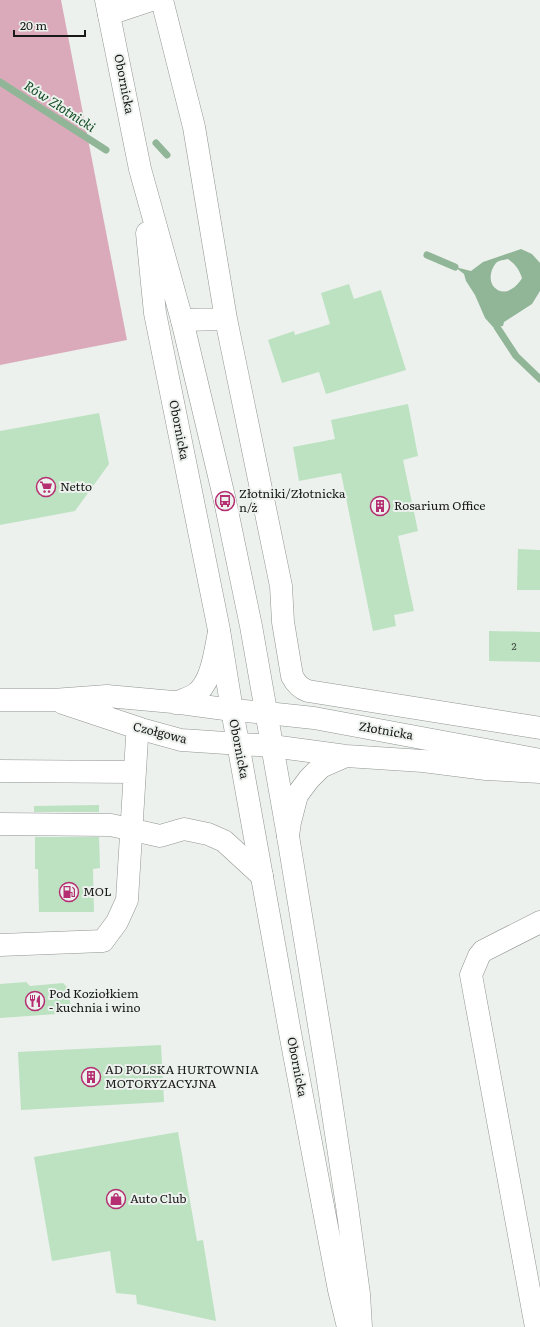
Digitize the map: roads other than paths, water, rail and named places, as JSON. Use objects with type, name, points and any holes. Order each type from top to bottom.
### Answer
[{"type":"main road","points":[[107,7],[151,0]]},
{"type":"main road","points":[[162,0],[194,128],[226,319],[281,586],[283,622],[292,676],[302,688],[308,691],[540,728]]},
{"type":"main road","name":"Obornicka","points":[[107,7],[140,169],[182,320],[225,501],[251,626],[272,746]]},
{"type":"main road","name":"Obornicka","points":[[140,169],[155,313],[219,630],[292,1046],[339,1290],[348,1327]]},
{"type":"main road","points":[[182,320],[226,319]]},
{"type":"main road","points":[[176,703],[194,695],[202,687],[212,664],[219,630]]},
{"type":"main road","name":"Czołgowa","points":[[0,700],[53,700],[108,696],[232,710]]},
{"type":"main road","name":"Czołgowa","points":[[53,700],[141,729],[181,740],[272,746],[346,756],[423,761],[540,772]]},
{"type":"main road","name":"Złotnicka","points":[[232,710],[314,718],[540,760]]},
{"type":"main road","points":[[0,945],[104,941],[117,922],[127,900],[137,738],[141,729]]},
{"type":"main road","points":[[272,746],[288,836],[347,1206],[362,1327]]},
{"type":"main road","points":[[288,836],[297,795],[309,779],[321,767],[346,756]]},
{"type":"main road","points":[[0,772],[135,772]]},
{"type":"main road","points":[[0,824],[111,825],[160,836],[184,828],[208,834],[224,841],[262,876]]},
{"type":"main road","points":[[536,1327],[471,975],[479,956],[483,951],[540,922]]},
{"type":"waterway","name":"Rów Złotnicki","points":[[0,82],[106,150]]},
{"type":"waterway","name":"Rów Złotnicki","points":[[156,143],[167,155]]},
{"type":"waterway","name":"Rów Złotnicki","points":[[427,255],[455,267]]},
{"type":"waterway","name":"Rów Złotnicki","points":[[497,327],[516,356],[540,379]]},
{"type":"place","name":"Netto","points":[[46,487]]},
{"type":"place","name":"Złotniki/Złotnicka n/ż","points":[[225,501]]},
{"type":"place","name":"Rosarium Office","points":[[380,506]]},
{"type":"place","name":"MOL","points":[[69,892]]},
{"type":"place","name":"Pod Koziołkiem - kuchnia i wino","points":[[35,1001]]},
{"type":"place","name":"AD POLSKA HURTOWNIA MOTORYZACYJNA","points":[[91,1077]]},
{"type":"place","name":"Auto Club","points":[[116,1199]]}]
